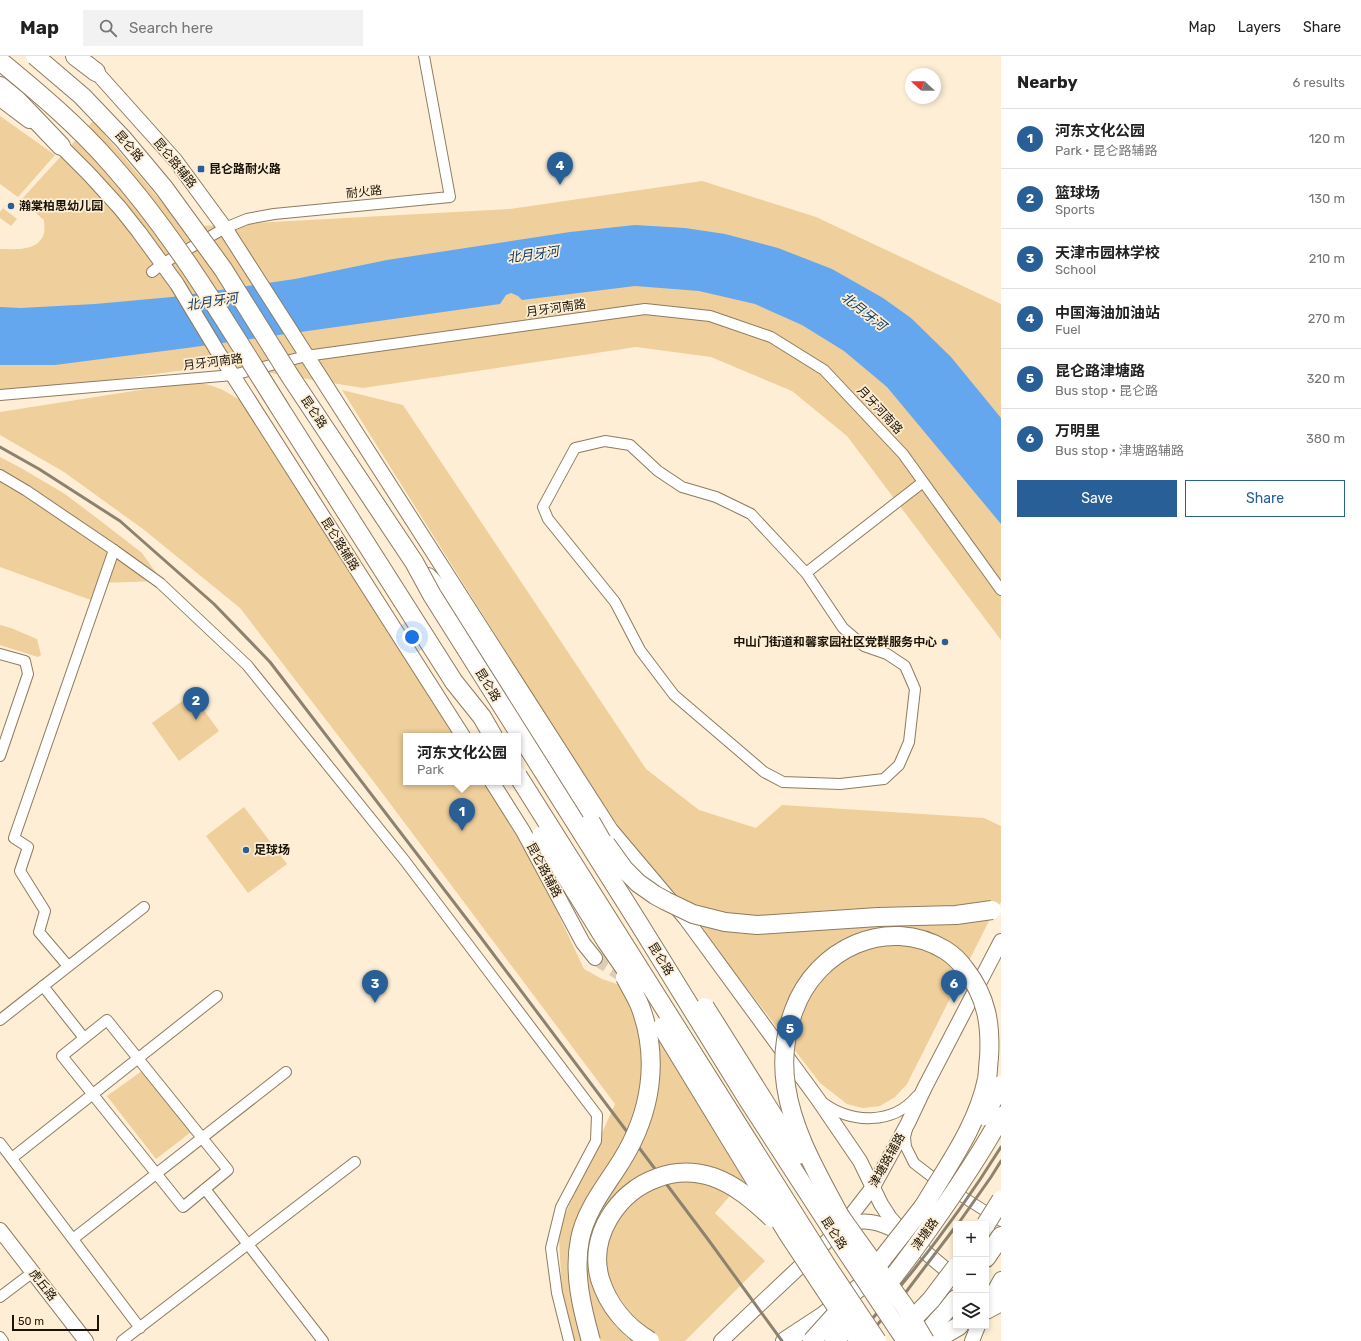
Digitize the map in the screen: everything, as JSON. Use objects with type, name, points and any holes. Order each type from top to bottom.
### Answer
[{"type":"highway","name":"昆仑路","points":[[35,56],[82,96],[124,139],[164,188],[223,270],[290,376],[414,562],[436,602],[519,733]]},
{"type":"highway","points":[[75,56],[96,72]]},
{"type":"highway","name":"昆仑路","points":[[0,61],[78,129],[112,164],[157,220],[210,298],[454,682],[482,717],[491,733]]},
{"type":"highway","points":[[0,86],[17,100],[61,146]]},
{"type":"highway","points":[[414,562],[439,589],[494,668],[591,822],[622,876],[804,1166],[842,1223],[905,1307],[925,1341]]},
{"type":"highway","points":[[454,682],[473,722],[480,733]]},
{"type":"highway","name":"昆仑路","points":[[521,737],[748,1100],[906,1341]]},
{"type":"highway","name":"昆仑路","points":[[521,781],[827,1266],[877,1341]]},
{"type":"highway","points":[[511,785],[606,941],[646,1000],[788,1234],[859,1341]]},
{"type":"highway","points":[[591,822],[624,869],[638,883],[666,901],[686,911],[725,922],[757,925],[878,917],[956,915],[1001,908]]},
{"type":"highway","points":[[842,1223],[808,1155],[795,1124],[786,1086],[784,1068],[785,1048],[788,1028],[798,1000],[810,980],[823,965],[852,944],[884,936],[900,936],[919,939],[946,950],[958,961],[971,977],[980,992],[988,1021],[990,1038],[987,1078],[979,1106],[957,1150],[921,1211]]},
{"type":"highway","points":[[591,1341],[579,1287],[579,1241],[584,1222],[593,1204],[621,1161],[644,1113],[650,1074],[649,1037],[640,1005],[606,941]]},
{"type":"highway","points":[[812,1341],[860,1287],[938,1190],[983,1118],[1001,1085]]},
{"type":"highway","name":"津塘路","points":[[834,1341],[880,1293],[908,1259],[968,1172],[1001,1116]]},
{"type":"highway","points":[[650,1341],[631,1328],[614,1308],[602,1284],[598,1265],[600,1239],[609,1218],[617,1205],[632,1190],[650,1180],[674,1173],[699,1174],[713,1177],[730,1184],[746,1195],[788,1234]]},
{"type":"highway","points":[[988,1221],[1001,1200]]},
{"type":"highway","points":[[987,1257],[1001,1236]]},
{"type":"highway","points":[[893,1341],[931,1300],[953,1271]]},
{"type":"highway","points":[[785,1341],[823,1316],[860,1287]]},
{"type":"highway","points":[[920,1341],[953,1302]]},
{"type":"highway","points":[[989,1308],[1001,1302]]},
{"type":"highway","points":[[933,1341],[953,1329]]},
{"type":"main road","name":"昆仑路辅路","points":[[82,56],[175,160],[225,228],[611,830],[686,919],[817,1098],[860,1161],[873,1187]]},
{"type":"main road","points":[[0,99],[61,146],[89,174],[120,208],[139,232],[157,268]]},
{"type":"main road","name":"昆仑路辅路","points":[[157,268],[177,284],[218,352],[460,733]]},
{"type":"main road","name":"昆仑路辅路","points":[[494,785],[523,831],[582,943],[595,958]]},
{"type":"main road","name":"津塘路辅路","points":[[721,1341],[733,1334],[814,1253],[873,1187],[908,1123],[925,1087],[1001,941]]},
{"type":"main road","points":[[873,1187],[890,1218],[905,1235],[953,1275]]},
{"type":"main road","points":[[842,1223],[870,1221],[881,1223],[905,1235]]},
{"type":"main road","name":"虎丘路","points":[[0,1230],[74,1341]]},
{"type":"main road","name":"虎丘路","points":[[0,1244],[86,1341]]},
{"type":"main road","points":[[989,1301],[1001,1279]]},
{"type":"main road","points":[[972,1341],[977,1329]]},
{"type":"street","name":"耐火路","points":[[157,268],[225,228],[247,220],[274,214],[450,197],[424,56]]},
{"type":"street","name":"月牙河南路","points":[[0,395],[233,375],[306,356],[644,309],[710,316],[771,338],[824,370],[903,454],[1001,590]]},
{"type":"street","points":[[605,441],[630,445],[658,471],[682,487],[716,497],[751,514],[806,573],[843,628],[864,646],[888,654],[905,666],[915,689],[909,742],[899,764],[884,779],[840,784],[783,782],[764,772],[674,695],[640,650],[615,602],[548,519],[543,507],[575,448],[605,441]]},
{"type":"street","points":[[0,475],[27,491],[160,583],[247,665],[405,861],[597,1115],[596,1141],[561,1207],[551,1248],[557,1293],[569,1341]]},
{"type":"street","points":[[806,573],[924,482]]},
{"type":"street","points":[[68,966],[39,932],[45,911],[20,871],[28,847],[14,838],[114,550]]},
{"type":"street","points":[[0,654],[25,661],[28,674],[0,756]]},
{"type":"street","points":[[0,1020],[144,907]]},
{"type":"street","points":[[44,986],[84,1038]]},
{"type":"street","points":[[12,1158],[217,996]]},
{"type":"street","points":[[107,1020],[228,1170],[182,1207],[62,1056],[84,1038],[107,1020]]},
{"type":"street","points":[[73,1240],[286,1072]]},
{"type":"street","points":[[817,1098],[828,1106],[847,1115],[866,1119],[886,1117],[906,1108],[925,1087]]},
{"type":"street","points":[[908,1123],[906,1147],[914,1163],[936,1180],[1001,1221]]},
{"type":"street","points":[[0,1143],[140,1328]]},
{"type":"street","points":[[122,1341],[355,1162]]},
{"type":"street","points":[[205,1189],[323,1341]]},
{"type":"street","points":[[0,1297],[29,1275]]},
{"type":"street","points":[[0,1337],[3,1341]]},
{"type":"shaded area","points":[[0,116],[55,155],[18,197],[0,184]]},
{"type":"shaded area","points":[[93,121],[183,227],[510,209],[702,181],[816,217],[1001,304],[1001,640],[847,436],[792,391],[711,357],[636,347],[363,388],[222,365],[0,395],[0,249],[26,248],[37,244],[41,239],[44,231],[44,220],[21,200]]},
{"type":"shaded area","points":[[3,208],[17,219],[11,226],[0,218],[0,212]]},
{"type":"shaded area","points":[[197,381],[221,389],[247,404],[453,733],[403,733],[403,785],[486,785],[538,871],[584,969],[602,979],[620,985],[660,1037],[746,1177],[715,1213],[765,1261],[685,1341],[571,1341],[563,1309],[559,1240],[563,1219],[615,1104],[380,790],[240,608],[143,529],[64,472],[0,435],[0,412]]},
{"type":"shaded area","points":[[342,390],[403,405],[646,769],[699,810],[756,828],[782,805],[984,818],[1001,826],[1001,902],[993,913],[907,1084],[895,1097],[880,1106],[863,1108],[847,1104],[820,1083],[705,934],[628,840],[589,784]]},
{"type":"shaded area","points":[[0,457],[65,494],[102,522],[142,553],[162,581],[98,583],[91,600],[0,567]]},
{"type":"shaded area","points":[[0,625],[37,639],[41,655],[38,657],[0,645]]},
{"type":"shaded area","points":[[192,694],[219,731],[179,761],[152,723]]},
{"type":"shaded area","name":"足球场","points":[[244,807],[287,864],[248,893],[206,836]]},
{"type":"shaded area","points":[[142,1071],[191,1132],[156,1159],[107,1096]]},
{"type":"water","name":"北月牙河","points":[[635,225],[685,228],[725,234],[778,248],[832,269],[883,298],[911,318],[951,357],[1001,418],[1001,524],[887,387],[844,351],[802,325],[755,304],[699,291],[635,286],[522,300],[518,296],[511,293],[506,295],[500,304],[55,365],[0,365],[0,307],[21,308],[95,304],[172,297],[295,279],[387,260],[570,232]]},
{"type":"tunnel","points":[[595,958],[632,981]]},
{"type":"railway","points":[[0,447],[39,469],[120,521],[214,604],[270,662],[479,935],[707,1238],[782,1341]]},
{"type":"railway","points":[[852,1341],[893,1295],[950,1223],[985,1173],[1001,1147]]},
{"type":"railway","points":[[960,1221],[1001,1161]]},
{"type":"railway","points":[[863,1341],[906,1292],[953,1230]]},
{"type":"place","name":"昆仑路耐火路","points":[[201,169]]},
{"type":"place","name":"中国海油加油站","points":[[560,185]]},
{"type":"place","name":"瀚棠柏思幼儿园","points":[[11,206]]},
{"type":"place","name":"中山门街道和馨家园社区党群服务中心","points":[[945,642]]},
{"type":"place","name":"篮球场","points":[[196,720]]},
{"type":"place","name":"河东文化公园","points":[[462,831]]},
{"type":"place","name":"足球场","points":[[246,850]]},
{"type":"place","name":"天津市园林学校","points":[[375,1003]]},
{"type":"place","name":"万明里","points":[[954,1003]]},
{"type":"place","name":"昆仑路津塘路","points":[[790,1048]]}]
